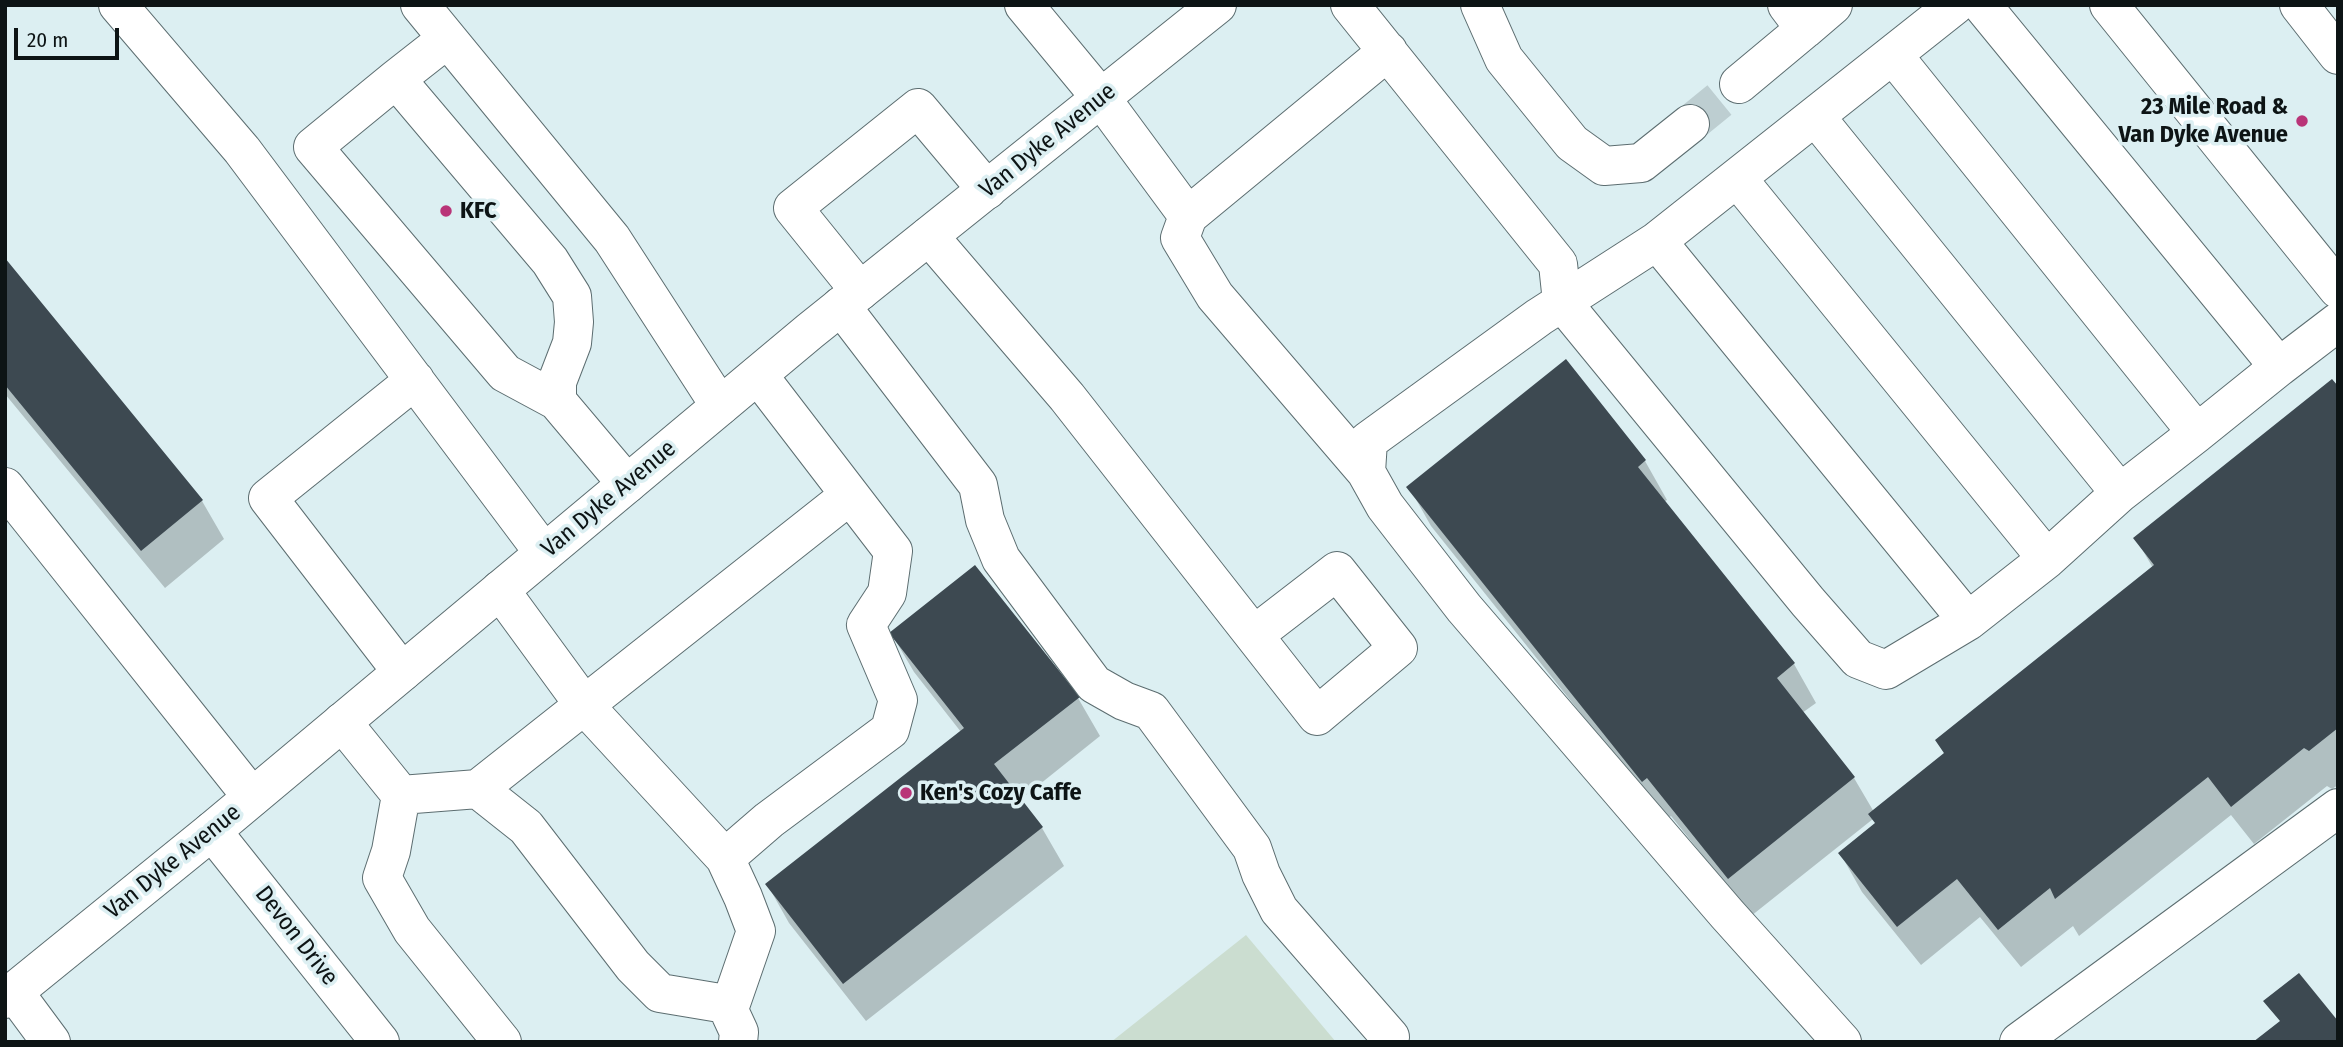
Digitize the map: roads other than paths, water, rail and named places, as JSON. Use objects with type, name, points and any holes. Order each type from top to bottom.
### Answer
[{"type":"main road","points":[[118,5],[243,150],[544,553]]},
{"type":"main road","points":[[420,5],[612,239],[720,406]]},
{"type":"main road","points":[[1024,5],[1101,98],[1188,216]]},
{"type":"main road","name":"Van Dyke Avenue","points":[[10,995],[212,831],[851,298],[1217,5]]},
{"type":"main road","points":[[1350,5],[1559,264],[1562,302],[1858,659],[1886,670],[1968,621],[2047,559],[2120,493],[2338,322]]},
{"type":"main road","points":[[1480,5],[1504,59],[1573,143],[1604,166],[1641,163],[1690,124]]},
{"type":"main road","points":[[1366,472],[1368,441],[1562,302],[1657,241],[1955,5]]},
{"type":"main road","points":[[1982,5],[2279,367]]},
{"type":"main road","points":[[2109,5],[2338,289]]},
{"type":"main road","points":[[2299,5],[2338,55]]},
{"type":"main road","points":[[1739,84],[1808,13]]},
{"type":"main road","points":[[447,39],[313,147],[505,373],[557,401],[627,484]]},
{"type":"main road","points":[[1388,51],[1188,216],[1180,238],[1214,296],[1366,472],[1385,506],[1464,608],[1727,914],[1842,1042]]},
{"type":"main road","points":[[1893,55],[2197,433]]},
{"type":"main road","points":[[396,79],[550,261],[572,296],[572,343],[556,382],[557,401]]},
{"type":"main road","points":[[987,190],[918,108],[793,208],[978,485],[985,520],[1001,559],[1094,684],[1124,701],[1151,711],[1252,848],[1261,874],[1279,910],[1390,1037]]},
{"type":"main road","points":[[1815,116],[2120,493]]},
{"type":"main road","points":[[1737,178],[2047,559]]},
{"type":"main road","points":[[929,236],[1067,397],[1254,635]]},
{"type":"main road","points":[[1657,241],[1968,621]]},
{"type":"main road","points":[[725,858],[769,820],[890,730],[898,701],[866,625],[887,593],[893,551],[758,375]]},
{"type":"main road","points":[[402,672],[268,498],[415,380]]},
{"type":"main road","points":[[5,487],[252,797]]},
{"type":"main road","points":[[401,795],[478,789],[850,495]]},
{"type":"main road","points":[[499,590],[584,705],[725,858],[756,931],[733,1026]]},
{"type":"main road","points":[[342,722],[401,795],[391,850],[382,878],[412,930],[502,1042]]},
{"type":"main road","points":[[478,789],[526,827],[633,966],[660,993],[726,1004],[733,1026]]},
{"type":"main road","points":[[2019,1042],[2338,808]]},
{"type":"main road","name":"Devon Drive","points":[[212,831],[380,1042]]},
{"type":"main road","points":[[10,995],[51,1042]]},
{"type":"tunnel","points":[[1690,124],[1739,84]]},
{"type":"place","name":"23 Mile Road & Van Dyke Avenue","points":[[2302,121]]},
{"type":"place","name":"KFC","points":[[446,211]]},
{"type":"place","name":"Ken's Cozy Caffe","points":[[906,793]]}]
